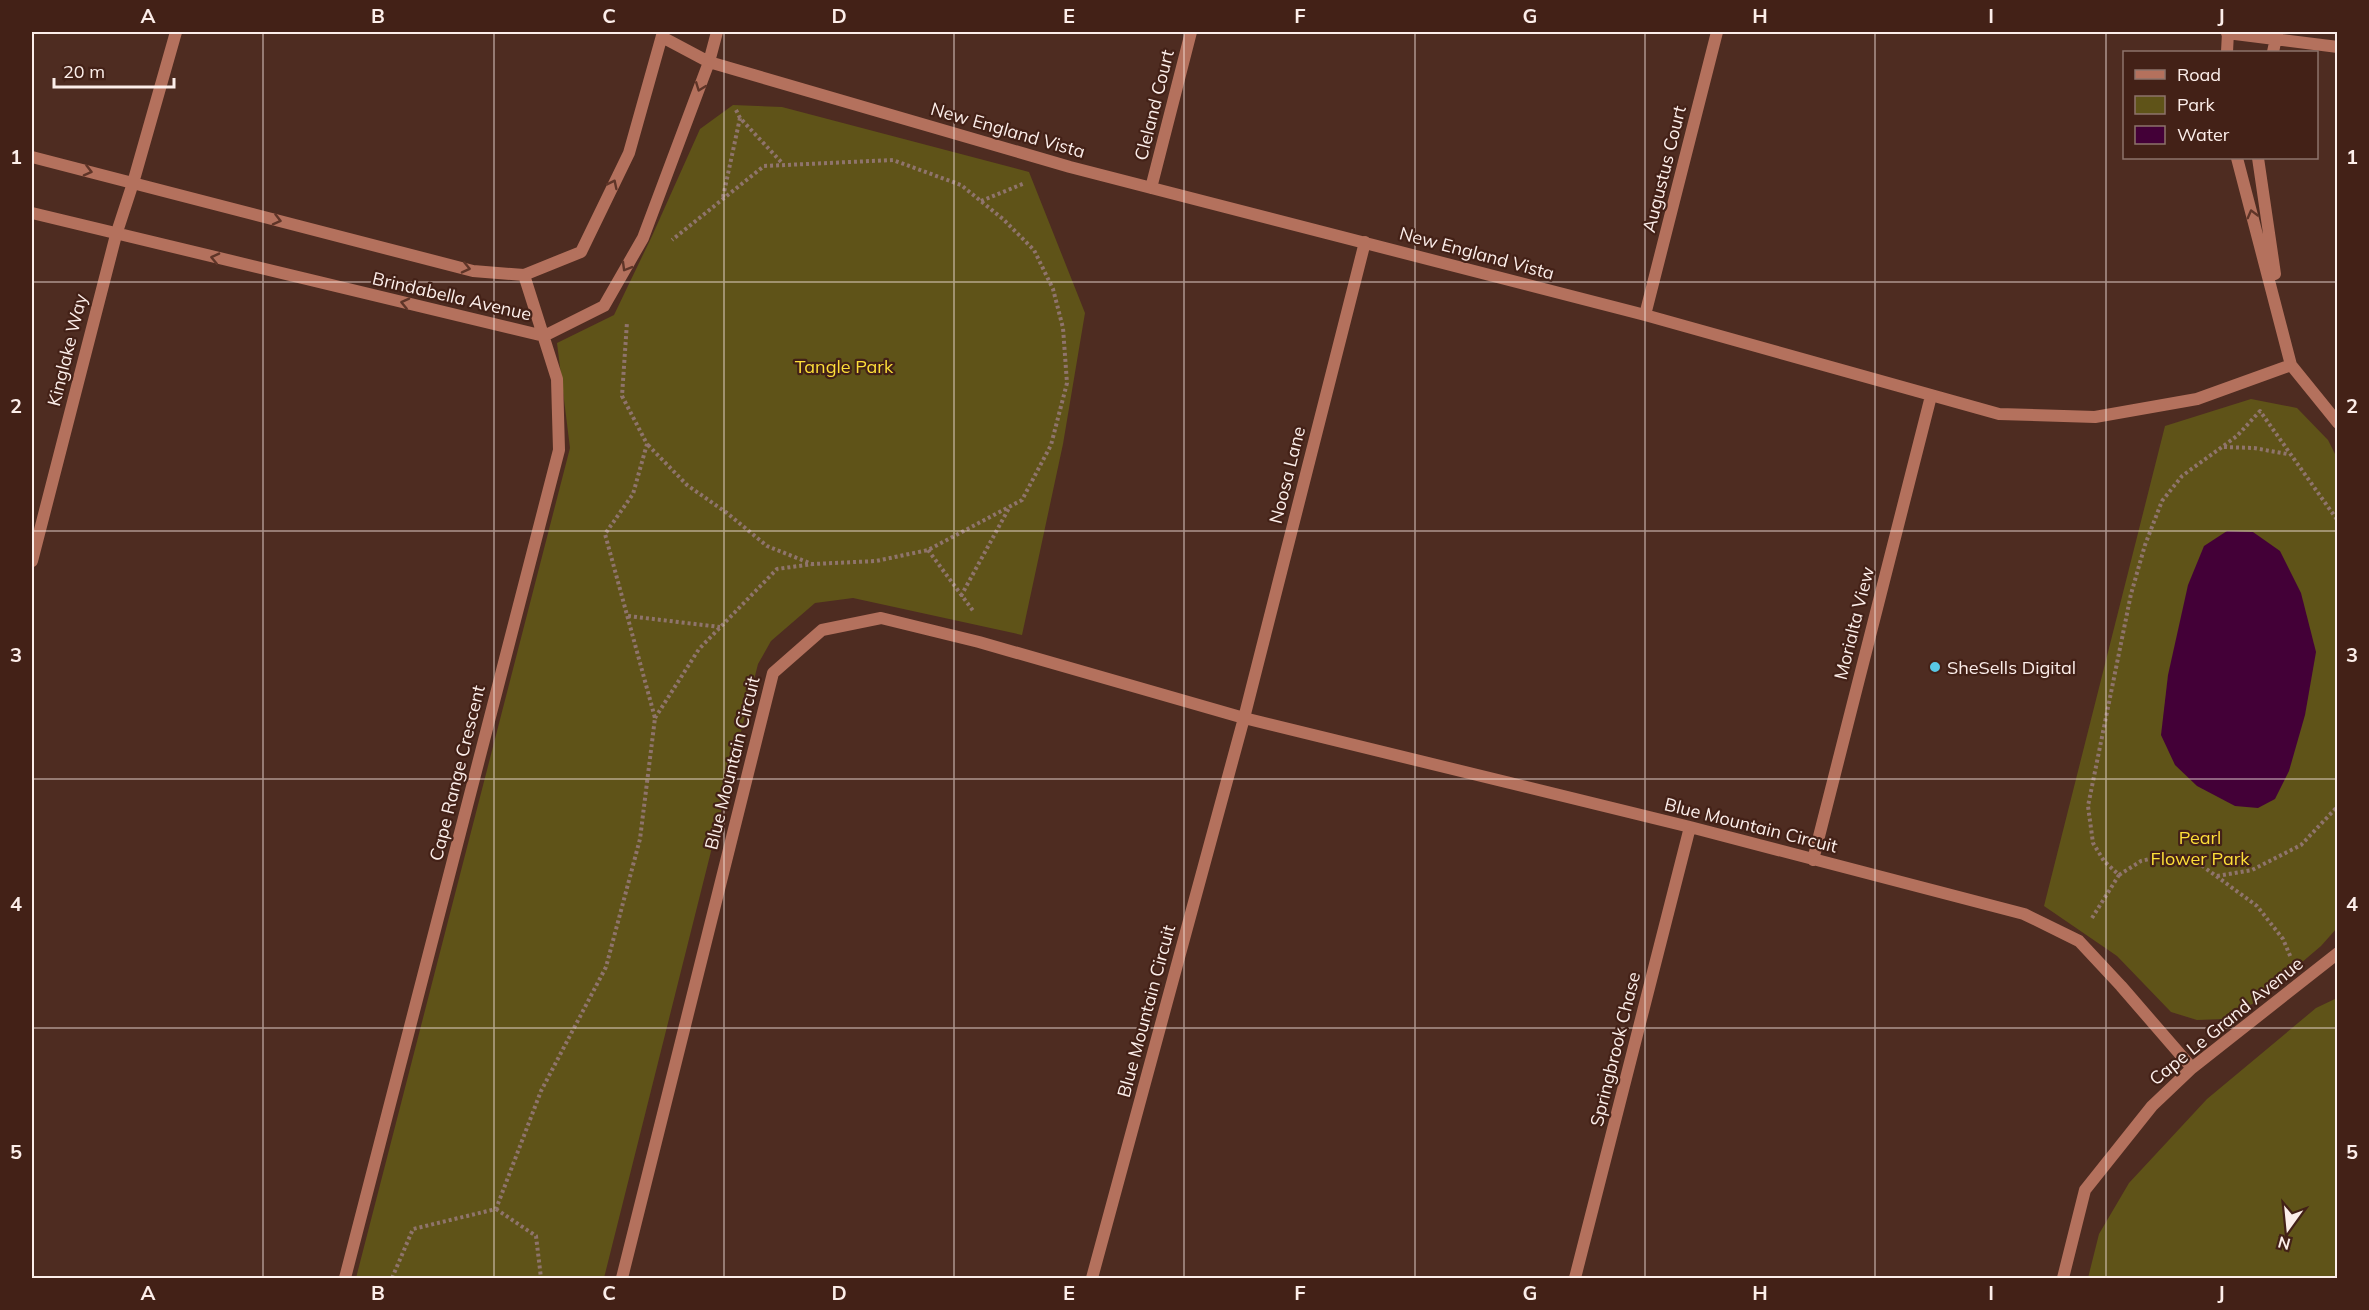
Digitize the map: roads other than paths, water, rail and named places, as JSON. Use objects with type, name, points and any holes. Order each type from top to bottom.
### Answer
[{"type":"street","name":"Kinglake Way","points":[[32,561],[116,235],[176,32]]},
{"type":"street","name":"Brindabella Avenue","points":[[32,213],[544,336],[604,306],[643,238],[709,62],[717,32]]},
{"type":"street","name":"Cleland Court","points":[[1151,188],[1191,32]]},
{"type":"street","name":"Augustus Court","points":[[1645,315],[1717,32]]},
{"type":"street","points":[[2227,51],[2228,32],[2276,35],[2337,47]]},
{"type":"street","name":"Brindabella Avenue","points":[[32,157],[473,271],[524,275],[581,252],[628,153],[663,34]]},
{"type":"street","name":"New England Vista","points":[[663,34],[709,62],[1070,167],[1645,315],[1999,414],[2095,417],[2197,399],[2291,365]]},
{"type":"street","points":[[2273,51],[2276,35]]},
{"type":"street","points":[[2237,159],[2291,365],[2337,423]]},
{"type":"street","points":[[2258,159],[2284,332]]},
{"type":"street","name":"Noosa Lane","points":[[1244,718],[1365,242]]},
{"type":"street","name":"Cape Range Crescent","points":[[345,1278],[559,450],[557,380],[524,275]]},
{"type":"street","name":"Morialta View","points":[[1813,860],[1931,396]]},
{"type":"street","name":"Blue Mountain Circuit","points":[[622,1278],[772,673],[822,630],[881,618],[980,642],[1244,718],[1690,827],[2024,914],[2079,941],[2192,1068]]},
{"type":"street","name":"Blue Mountain Circuit","points":[[1092,1278],[1244,718]]},
{"type":"street","name":"Springbrook Chase","points":[[1575,1278],[1690,827]]},
{"type":"street","name":"Cape Le Grand Avenue","points":[[2063,1278],[2085,1190],[2152,1106],[2192,1068],[2337,953]]},
{"type":"water","points":[[2227,531],[2253,532],[2280,551],[2301,593],[2316,652],[2305,715],[2289,771],[2275,799],[2258,808],[2235,806],[2197,786],[2175,765],[2161,735],[2168,675],[2188,585],[2204,546]]},
{"type":"place","name":"SheSells Digital","points":[[1935,667]]},
{"type":"park label","name":"Tangle Park","points":[[844,366]]},
{"type":"park label","name":"Pearl Flower Park","points":[[2200,847]]}]
